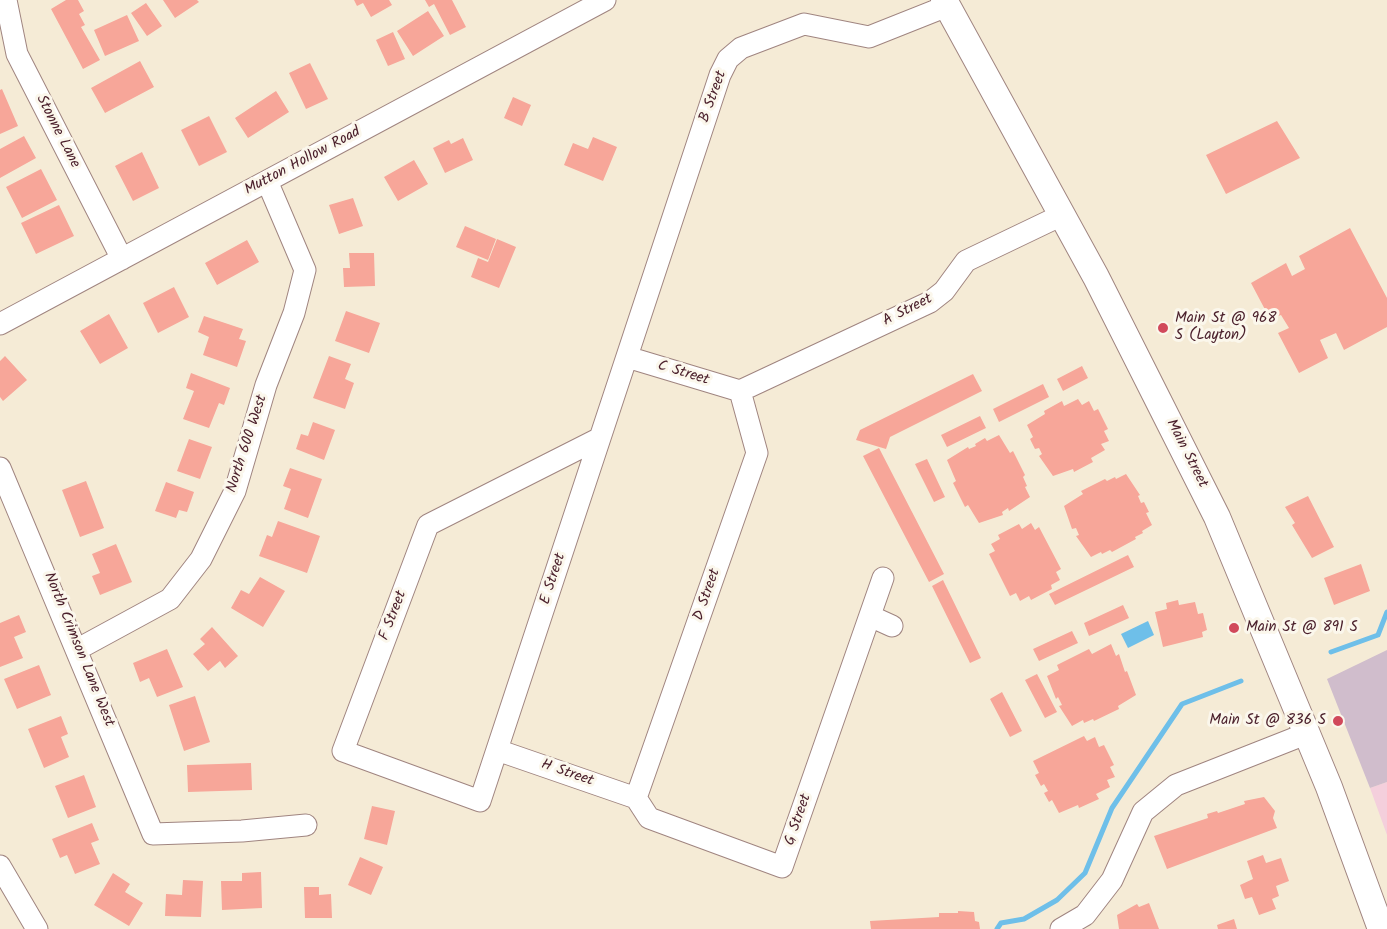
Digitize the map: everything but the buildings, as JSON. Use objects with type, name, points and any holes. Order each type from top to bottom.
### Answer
[{"type":"main road","name":"Main Street","points":[[945,3],[1062,215],[1217,517],[1308,733],[1381,929]]},
{"type":"street","name":"Stonne Lane","points":[[6,0],[17,54],[122,259]]},
{"type":"street","name":"Mutton Hollow Road","points":[[0,324],[605,0]]},
{"type":"street","name":"B Street","points":[[627,357],[720,75],[728,59],[741,48],[804,24],[869,37],[945,3]]},
{"type":"street","name":"North 600 West","points":[[78,649],[171,599],[201,560],[235,491],[266,385],[294,313],[305,270],[267,181]]},
{"type":"street","name":"A Street","points":[[740,391],[930,302],[944,291],[966,261],[1062,215]]},
{"type":"street","name":"C Street","points":[[627,357],[740,391]]},
{"type":"street","name":"E Street","points":[[480,801],[627,357]]},
{"type":"street","name":"D Street","points":[[636,798],[757,453],[740,391]]},
{"type":"street","name":"F Street","points":[[480,801],[343,751],[429,525],[600,438]]},
{"type":"street","name":"North Crimson Lane West","points":[[0,468],[78,649],[153,834],[242,831],[306,825]]},
{"type":"street","name":"G Street","points":[[636,798],[649,818],[782,867],[883,578]]},
{"type":"street","points":[[870,616],[892,626]]},
{"type":"street","points":[[1061,929],[1088,922],[1112,880],[1143,812],[1176,785],[1308,733]]},
{"type":"street","name":"H Street","points":[[497,750],[636,798]]},
{"type":"street","points":[[0,866],[37,929]]},
{"type":"shaded area","points":[[1387,650],[1387,782],[1370,788],[1327,679]]},
{"type":"shaded area","points":[[1387,782],[1387,835],[1370,788]]},
{"type":"water","points":[[1148,621],[1154,635],[1128,648],[1121,634]]},
{"type":"waterway","points":[[1331,652],[1378,635],[1387,612]]},
{"type":"waterway","points":[[997,929],[1001,923],[1024,919],[1057,900],[1085,873],[1112,808],[1182,704],[1241,681]]},
{"type":"place","name":"Main St @ 968 S (Layton)","points":[[1163,328]]},
{"type":"place","name":"Main St @ 891 S","points":[[1234,628]]},
{"type":"place","name":"Main St @ 836 S","points":[[1338,721]]}]
